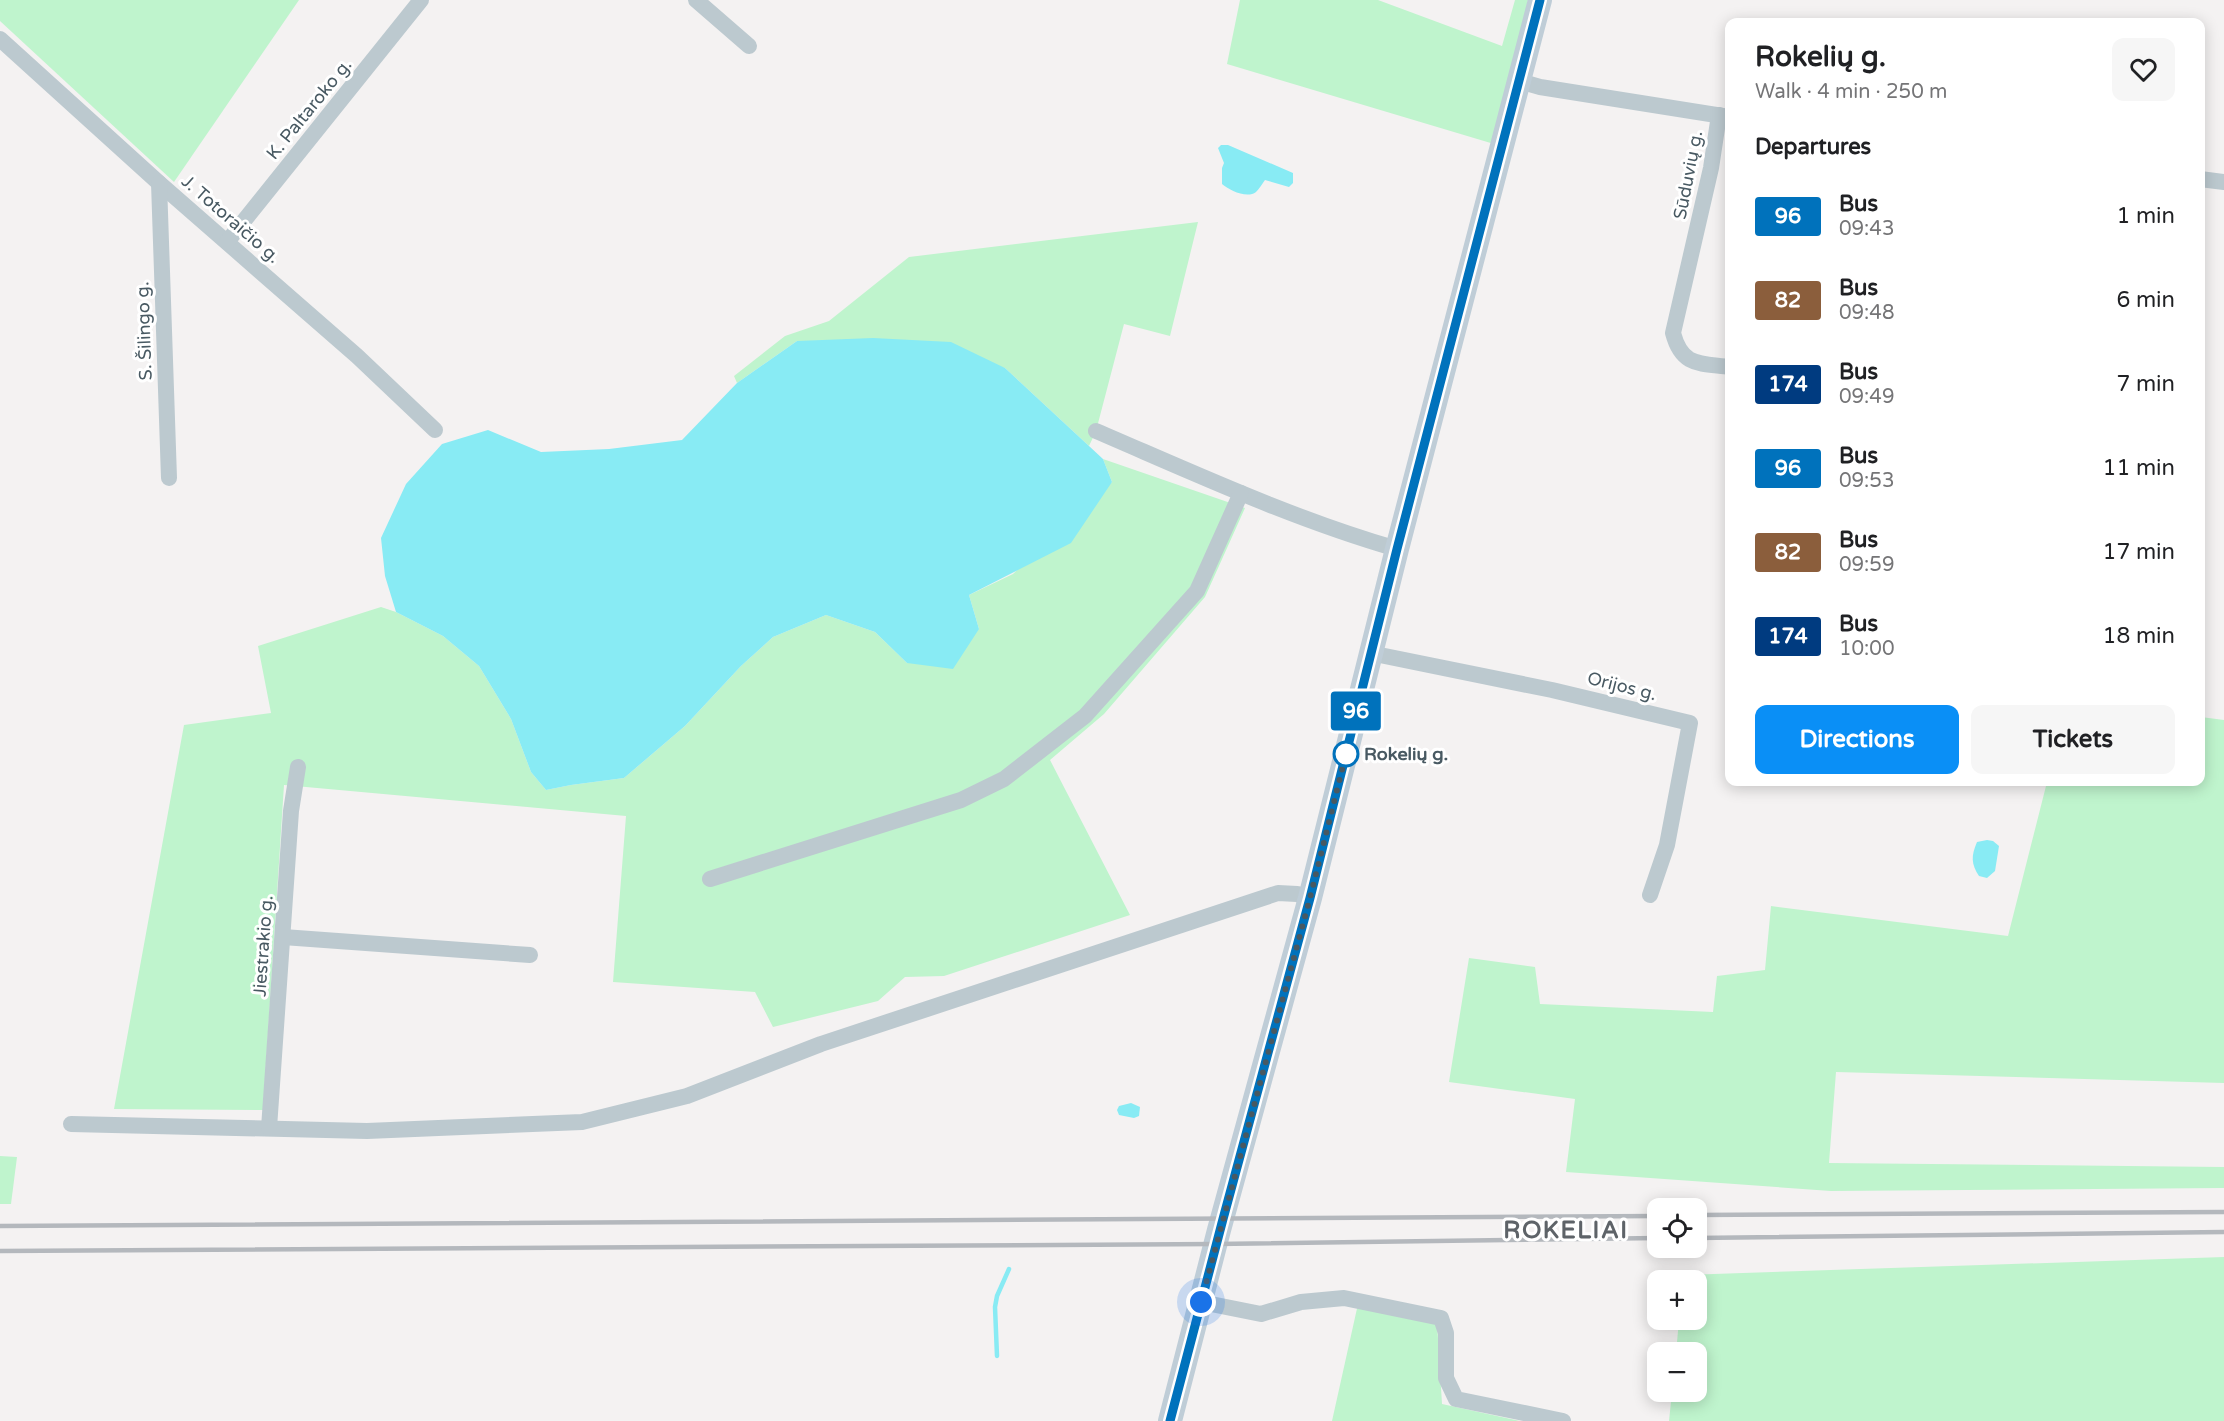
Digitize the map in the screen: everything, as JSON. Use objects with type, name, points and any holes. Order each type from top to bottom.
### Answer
[{"type":"main road","points":[[1170,1421],[1310,898],[1370,653],[1540,0]]},
{"type":"street","name":"K. Paltaroko g.","points":[[227,242],[421,0]]},
{"type":"street","points":[[696,0],[749,46]]},
{"type":"street","name":"J. Totoraičio g.","points":[[0,39],[159,183],[357,356],[435,430]]},
{"type":"street","name":"Sūduvių g.","points":[[1519,81],[1540,87],[1724,116],[1673,333],[1683,356],[1694,362],[1725,366]]},
{"type":"street","points":[[2205,180],[2224,182]]},
{"type":"street","name":"S. Šilingo g.","points":[[159,183],[169,478]]},
{"type":"street","points":[[1096,431],[1241,493],[1360,538],[1397,549]]},
{"type":"street","points":[[710,879],[961,800],[1004,779],[1085,716],[1197,591],[1241,493]]},
{"type":"street","name":"Orijos g.","points":[[1370,653],[1552,690],[1690,723],[1667,845],[1650,895]]},
{"type":"street","name":"Jiestrakio g.","points":[[269,1128],[291,811],[298,767]]},
{"type":"street","points":[[71,1124],[367,1131],[582,1122],[687,1096],[821,1044],[1278,893],[1297,894],[1310,898]]},
{"type":"street","points":[[284,937],[530,955]]},
{"type":"street","points":[[1201,1302],[1261,1314],[1301,1302],[1344,1298],[1442,1318],[1446,1333],[1446,1378],[1456,1399],[1563,1421]]},
{"type":"green space","points":[[0,0],[299,0],[174,182],[0,21]]},
{"type":"green space","points":[[1240,0],[1378,0],[1502,46],[1515,0],[1528,0],[1494,144],[1227,64]]},
{"type":"green space","points":[[1198,222],[1170,336],[1124,324],[1096,431],[1089,446],[1005,368],[797,341],[737,383],[734,376],[785,336],[829,321],[909,257]]},
{"type":"green space","points":[[1103,459],[1245,508],[1205,597],[1104,714],[1050,760],[1130,915],[944,976],[905,977],[878,1001],[773,1027],[755,992],[613,982],[626,816],[284,785],[263,1110],[114,1109],[184,725],[271,713],[258,646],[381,607],[396,612],[443,636],[479,666],[511,719],[531,772],[546,790],[624,778],[685,726],[741,666],[773,637],[826,615],[875,632],[907,663],[979,629],[969,595],[1013,574],[1112,482]]},
{"type":"green space","points":[[2205,718],[2224,720],[2224,1083],[1836,1072],[1829,1163],[2224,1167],[2224,1188],[1831,1191],[1566,1172],[1575,1099],[1449,1082],[1469,958],[1535,967],[1540,1004],[1713,1012],[1717,976],[1765,970],[1771,906],[2008,936],[2046,786],[2205,786]]},
{"type":"green space","points":[[0,1156],[17,1157],[11,1204],[0,1204]]},
{"type":"green space","points":[[2224,1257],[2224,1421],[1669,1421],[1671,1402],[1707,1402],[1707,1342],[1677,1342],[1678,1330],[1707,1330],[1707,1274]]},
{"type":"green space","points":[[1358,1304],[1437,1322],[1442,1404],[1520,1421],[1332,1421]]},
{"type":"water","points":[[1221,145],[1228,145],[1293,173],[1293,183],[1289,187],[1265,180],[1256,192],[1248,195],[1229,189],[1222,184],[1224,163],[1218,148]]},
{"type":"water","points":[[873,338],[951,342],[1005,368],[1103,459],[1112,482],[1071,543],[969,595],[979,629],[953,669],[907,663],[875,632],[826,615],[773,637],[741,666],[685,726],[624,778],[546,790],[531,772],[511,719],[479,666],[443,636],[396,612],[385,576],[381,538],[406,484],[442,444],[488,430],[541,452],[609,449],[682,440],[737,383],[797,341]]},
{"type":"water","points":[[1987,840],[1999,846],[1995,871],[1987,878],[1979,876],[1974,868],[1973,860],[1977,842]]},
{"type":"water","points":[[1131,1103],[1140,1107],[1139,1116],[1134,1118],[1119,1115],[1117,1110],[1119,1106]]},
{"type":"waterway","points":[[997,1356],[995,1307],[997,1296],[1009,1269]]},
{"type":"railway","points":[[1707,1215],[2224,1212]]},
{"type":"railway","points":[[0,1226],[1647,1216]]},
{"type":"railway","points":[[1707,1238],[2224,1232]]},
{"type":"railway","points":[[0,1251],[1216,1244],[1647,1238]]},
{"type":"bus line","name":"96","points":[[1170,1421],[1310,898],[1397,549],[1540,0]]},
{"type":"place","name":"Rokelių g.","points":[[1346,754]]},
{"type":"district","name":"ROKELIAI","points":[[1566,1230]]},
{"type":"route","points":[[1201,1302],[1310,898],[1346,754]]}]
